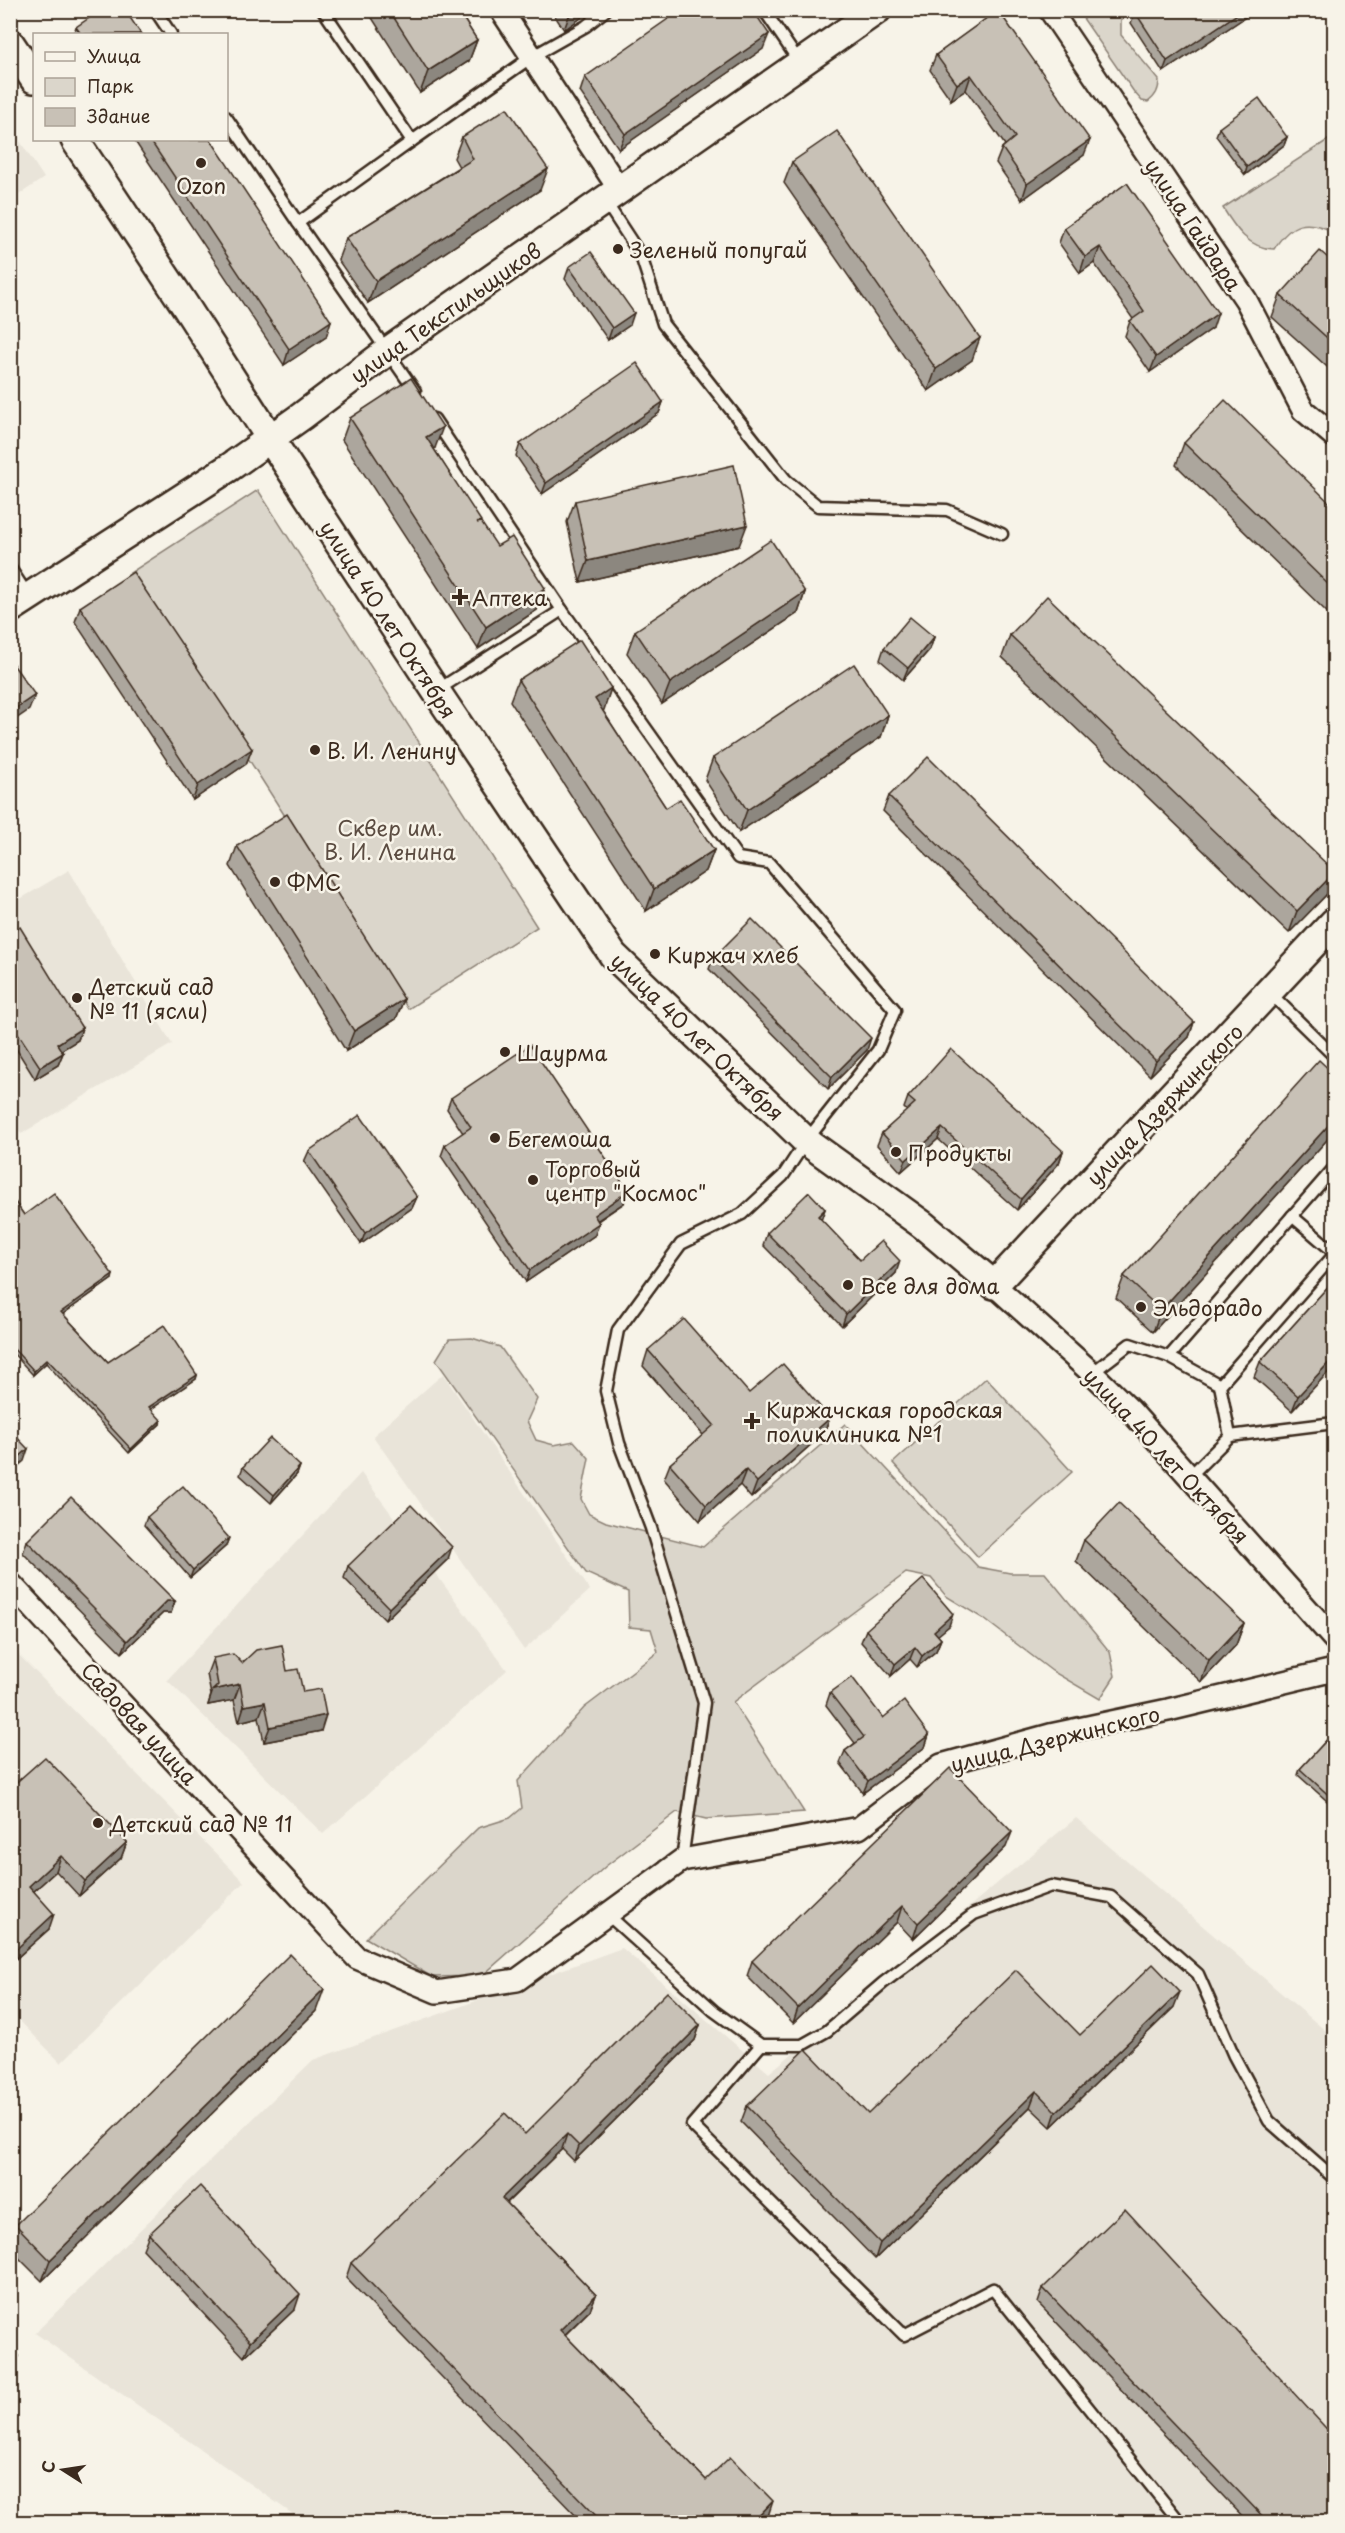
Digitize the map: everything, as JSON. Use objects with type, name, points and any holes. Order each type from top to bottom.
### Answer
[{"type":"street","points":[[501,10],[533,56],[612,194]]},
{"type":"street","name":"улица Текстильщиков","points":[[20,603],[270,438],[388,351],[877,10]]},
{"type":"street","name":"улица Гайдара","points":[[1050,10],[1246,300],[1303,410],[1335,436]]},
{"type":"street","points":[[10,43],[33,78]]},
{"type":"street","name":"улица 40 лет Октября","points":[[76,141],[436,692],[613,955],[806,1141],[923,1225],[1092,1372],[1130,1410],[1335,1639]]},
{"type":"street","name":"улица Дзержинского","points":[[994,1285],[1137,1130],[1270,993],[1335,922]]},
{"type":"street","name":"Садовая улица","points":[[10,1583],[357,1958],[437,1992]]},
{"type":"street","name":"улица Дзержинского","points":[[437,1992],[517,1980],[682,1860],[859,1827],[941,1765],[1050,1735],[1168,1710],[1335,1670]]},
{"type":"lane","points":[[155,10],[170,33]]},
{"type":"lane","points":[[323,10],[412,141]]},
{"type":"lane","points":[[298,223],[533,56],[586,26],[606,10]]},
{"type":"lane","points":[[764,10],[800,63]]},
{"type":"lane","points":[[228,120],[388,351],[562,610],[738,858],[769,863],[895,1010],[878,1050],[806,1141],[783,1176],[742,1214],[681,1244],[618,1330],[606,1391],[619,1443],[651,1528],[704,1703],[682,1860]]},
{"type":"lane","points":[[612,194],[641,256],[663,324],[786,480],[818,506],[947,510],[1002,534]]},
{"type":"lane","points":[[10,568],[20,603]]},
{"type":"lane","points":[[436,692],[562,610]]},
{"type":"lane","points":[[1270,993],[1335,1056]]},
{"type":"lane","points":[[1169,1357],[1335,1168]]},
{"type":"lane","points":[[1220,1385],[1335,1254],[1292,1216]]},
{"type":"lane","points":[[1092,1372],[1130,1344],[1169,1357],[1220,1385]]},
{"type":"lane","points":[[1220,1385],[1230,1436]]},
{"type":"lane","points":[[1190,1476],[1230,1436],[1335,1423]]},
{"type":"lane","points":[[607,1914],[714,2011],[761,2045],[802,2045],[827,2031],[883,1983],[974,1914],[1051,1886],[1111,1897],[1198,1974],[1233,2056],[1269,2121],[1335,2178]]},
{"type":"lane","points":[[761,2045],[692,2125],[904,2335],[993,2289],[1180,2523]]},
{"type":"shaded area","points":[[10,126],[44,178],[11,200],[10,200]]},
{"type":"shaded area","name":"Детский сад № 11 (ясли)","points":[[69,870],[172,1044],[21,1134],[10,1116],[10,905]]},
{"type":"shaded area","points":[[443,1374],[590,1590],[524,1650],[373,1436]]},
{"type":"shaded area","points":[[361,1473],[507,1670],[323,1834],[167,1680]]},
{"type":"shaded area","name":"Детский сад № 11","points":[[10,1646],[244,1882],[61,2063],[11,2012]]},
{"type":"shaded area","points":[[1076,1818],[1334,2038],[1334,2522],[304,2522],[35,2333],[313,2060],[622,1948],[769,2073]]},
{"type":"green space","points":[[1078,11],[1131,11],[1121,17],[1121,35],[1159,80],[1156,92],[1148,102],[1142,101],[1134,92]]},
{"type":"green space","points":[[1334,136],[1334,232],[1315,225],[1300,225],[1287,233],[1274,249],[1257,245],[1244,236],[1223,208]]},
{"type":"green space","name":"Сквер им. В. И. Ленина","points":[[258,490],[537,927],[408,1009],[130,573]]},
{"type":"green space","points":[[472,1338],[500,1347],[537,1399],[527,1421],[536,1440],[554,1445],[574,1441],[589,1458],[581,1499],[589,1514],[606,1522],[703,1547],[845,1424],[978,1567],[1010,1573],[1045,1573],[1110,1652],[1115,1676],[1100,1699],[1052,1671],[984,1619],[946,1596],[931,1578],[906,1573],[733,1702],[804,1812],[706,1819],[677,1812],[606,1866],[482,1976],[432,1977],[366,1938],[478,1828],[510,1818],[522,1808],[518,1781],[584,1708],[658,1652],[651,1629],[629,1627],[628,1592],[586,1573],[436,1360],[449,1339]]},
{"type":"green space","points":[[986,1378],[1072,1472],[978,1557],[893,1463]]},
{"type":"building","points":[[101,10],[125,10],[140,33],[80,33],[76,27]]},
{"type":"building","points":[[389,10],[458,10],[477,40],[428,71]]},
{"type":"building","points":[[566,10],[576,10],[569,16]]},
{"type":"building","points":[[681,10],[753,10],[769,34],[625,134],[585,77]]},
{"type":"building","points":[[998,10],[1090,140],[1027,184],[1002,148],[1015,137],[971,75],[957,84],[936,55]]},
{"type":"building","points":[[1136,10],[1243,10],[1167,61],[1135,12]]},
{"type":"building","points":[[1259,98],[1287,137],[1247,167],[1219,128]]},
{"type":"building","points":[[507,108],[548,169],[376,281],[346,238],[473,159],[462,137]]},
{"type":"building","points":[[837,131],[980,338],[936,369],[792,162]]},
{"type":"building","points":[[151,141],[212,141],[331,321],[289,349]]},
{"type":"building","points":[[1127,183],[1218,313],[1156,357],[1130,321],[1144,311],[1100,247],[1085,257],[1064,228]]},
{"type":"building","points":[[1320,251],[1335,264],[1335,345],[1280,295]]},
{"type":"building","points":[[591,252],[634,313],[612,328],[569,267]]},
{"type":"building","points":[[637,363],[663,402],[546,483],[520,444]]},
{"type":"building","points":[[411,378],[443,427],[426,437],[481,521],[477,523],[481,522],[497,546],[512,537],[545,588],[486,627],[350,418]]},
{"type":"building","points":[[1225,400],[1335,508],[1335,591],[1184,443]]},
{"type":"building","points":[[734,465],[747,525],[588,561],[575,501]]},
{"type":"building","points":[[771,540],[805,592],[670,683],[635,631]]},
{"type":"building","points":[[133,572],[252,749],[198,785],[80,607]]},
{"type":"building","points":[[1047,596],[1335,872],[1297,911],[1010,635]]},
{"type":"building","points":[[910,617],[934,637],[908,668],[884,648]]},
{"type":"building","points":[[580,640],[611,688],[595,699],[666,808],[680,799],[714,850],[654,889],[518,680]]},
{"type":"building","points":[[10,660],[35,695],[10,712]]},
{"type":"building","points":[[854,664],[888,715],[747,810],[713,758]]},
{"type":"building","points":[[928,757],[1194,1022],[1156,1061],[889,796]]},
{"type":"building","points":[[287,814],[404,999],[354,1031],[237,846]]},
{"type":"building","points":[[752,919],[871,1038],[832,1077],[713,958]]},
{"type":"building","points":[[20,927],[82,1028],[57,1044],[63,1053],[40,1067],[10,1021],[10,933]]},
{"type":"building","name":"Торговый центр \"Космос\"","points":[[530,1045],[628,1191],[594,1215],[599,1223],[530,1270],[445,1145],[471,1127],[451,1098]]},
{"type":"building","points":[[951,1049],[1063,1151],[1021,1199],[942,1128],[906,1160],[882,1133],[915,1103],[908,1097]]},
{"type":"building","points":[[1319,1060],[1335,1075],[1335,1118],[1161,1310],[1124,1276]]},
{"type":"building","points":[[360,1115],[417,1197],[365,1233],[309,1151]]},
{"type":"building","points":[[809,1192],[825,1209],[818,1216],[860,1260],[881,1241],[900,1261],[846,1314],[767,1233]]},
{"type":"building","points":[[54,1193],[113,1275],[61,1312],[108,1362],[164,1325],[197,1375],[149,1407],[161,1420],[131,1449],[47,1359],[34,1371],[10,1345],[10,1195],[24,1215]]},
{"type":"building","points":[[1335,1279],[1335,1356],[1298,1396],[1260,1362]]},
{"type":"building","name":"Киржачская городская поликлиника №1","points":[[684,1319],[749,1393],[783,1364],[830,1418],[757,1482],[746,1470],[706,1505],[670,1464],[714,1425],[648,1350]]},
{"type":"building","points":[[10,1430],[28,1449],[10,1465]]},
{"type":"building","points":[[270,1438],[300,1466],[274,1495],[243,1467]]},
{"type":"building","points":[[183,1486],[229,1538],[193,1570],[147,1517]]},
{"type":"building","points":[[71,1497],[175,1601],[167,1601],[127,1641],[27,1541]]},
{"type":"building","points":[[1119,1503],[1244,1623],[1209,1660],[1084,1540]]},
{"type":"building","points":[[411,1505],[452,1547],[389,1608],[348,1566]]},
{"type":"building","points":[[923,1579],[953,1614],[934,1631],[941,1639],[922,1656],[915,1647],[895,1664],[866,1630]]},
{"type":"building","points":[[282,1645],[287,1671],[298,1669],[303,1692],[321,1689],[326,1715],[270,1727],[265,1702],[244,1706],[240,1684],[213,1690],[218,1685],[213,1658],[233,1654],[242,1663],[256,1650]]},
{"type":"building","points":[[852,1677],[883,1718],[904,1701],[929,1735],[868,1781],[845,1751],[864,1737],[830,1693]]},
{"type":"building","points":[[1335,1731],[1335,1801],[1300,1769]]},
{"type":"building","points":[[45,1757],[127,1842],[85,1881],[61,1856],[29,1886],[54,1914],[12,1953],[10,1951],[10,1788]]},
{"type":"building","points":[[950,1768],[1012,1832],[918,1923],[902,1906],[798,2008],[752,1961]]},
{"type":"building","points":[[290,1954],[324,1989],[50,2260],[16,2225]]},
{"type":"building","points":[[1153,1964],[1180,1992],[1056,2112],[1036,2091],[880,2243],[747,2106],[806,2049],[868,2114],[1016,1970],[1080,2035]]},
{"type":"building","points":[[667,1992],[700,2025],[579,2146],[567,2134],[502,2198],[596,2295],[560,2330],[706,2480],[730,2457],[773,2501],[752,2523],[603,2523],[351,2263],[505,2113],[525,2134]]},
{"type":"building","points":[[200,2186],[300,2294],[250,2342],[149,2234]]},
{"type":"building","points":[[1125,2209],[1335,2438],[1335,2523],[1269,2523],[1043,2288]]},
{"type":"building","points":[[10,2346],[19,2356],[10,2364]]},
{"type":"place","name":"Ozon","points":[[201,163]]},
{"type":"place","name":"Зеленый попугай","points":[[618,249]]},
{"type":"place","name":"Аптека","points":[[460,597]]},
{"type":"place","name":"В. И. Ленину","points":[[315,750]]},
{"type":"place","name":"ФМС","points":[[275,882]]},
{"type":"place","name":"Киржач хлеб","points":[[655,954]]},
{"type":"place","name":"Детский сад № 11 (ясли)","points":[[77,998]]},
{"type":"place","name":"Шаурма","points":[[505,1052]]},
{"type":"place","name":"Бегемоша","points":[[495,1138]]},
{"type":"place","name":"Продукты","points":[[896,1152]]},
{"type":"place","name":"Торговый центр \"Космос\"","points":[[533,1180]]},
{"type":"place","name":"Все для дома","points":[[848,1285]]},
{"type":"place","name":"Эльдорадо","points":[[1141,1307]]},
{"type":"place","name":"Киржачская городская поликлиника №1","points":[[752,1421]]},
{"type":"place","name":"Детский сад № 11","points":[[98,1823]]}]
